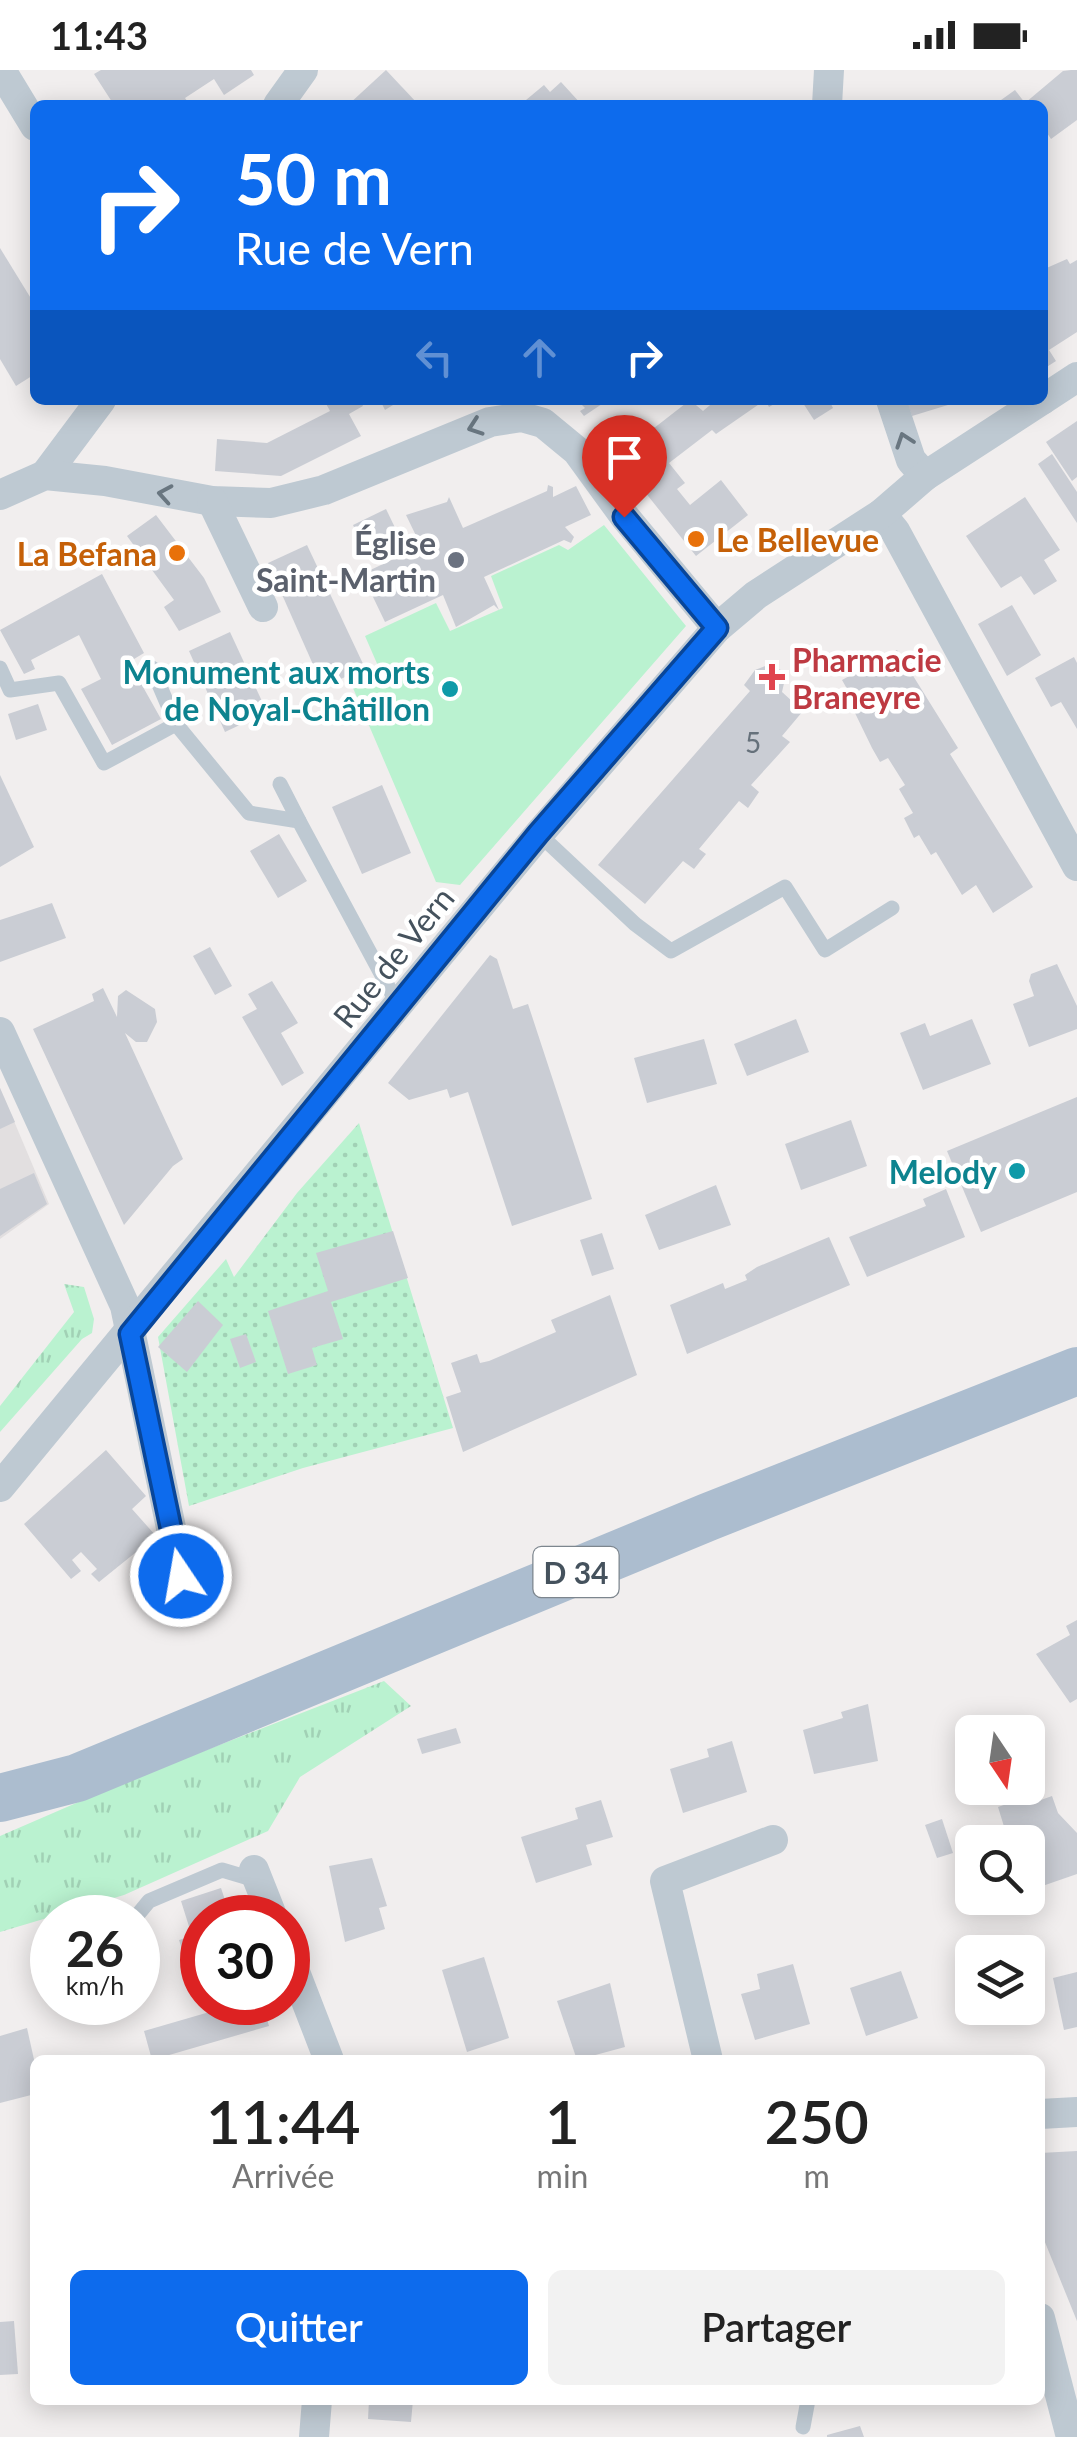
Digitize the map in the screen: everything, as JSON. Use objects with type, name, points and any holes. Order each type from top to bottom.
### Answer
[{"type":"main road","name":"D 34","points":[[0,1798],[77,1778],[708,1517],[1077,1372]]},
{"type":"main road","name":"D 34","points":[[0,1825],[37,1808],[77,1778]]},
{"type":"street","points":[[0,70],[30,118]]},
{"type":"street","points":[[282,100],[303,70]]},
{"type":"street","points":[[826,100],[829,70]]},
{"type":"street","name":"Rue de Vern","points":[[1048,396],[1077,377]]},
{"type":"street","points":[[0,494],[46,475],[97,405]]},
{"type":"street","points":[[893,405],[911,460],[925,476]]},
{"type":"street","name":"Rue de Vern","points":[[0,1488],[538,834],[717,628],[756,596],[880,514],[925,476],[1034,405]]},
{"type":"street","points":[[46,475],[212,501],[294,499],[519,408],[576,450],[717,628]]},
{"type":"street","points":[[212,501],[263,607]]},
{"type":"street","points":[[880,514],[894,531],[1077,866]]},
{"type":"street","points":[[0,1032],[125,1306],[181,1576]]},
{"type":"street","points":[[707,2055],[665,1881],[773,1840]]},
{"type":"street","points":[[256,1876],[264,1895]]},
{"type":"street","points":[[310,2011],[327,2055]]},
{"type":"street","points":[[1045,2114],[1077,2112]]},
{"type":"street","points":[[1045,2330],[1067,2382],[1071,2437]]},
{"type":"street","points":[[314,2437],[317,2405]]},
{"type":"lane","points":[[0,668],[10,690],[59,683],[104,763],[176,724]]},
{"type":"lane","points":[[152,668],[176,724],[249,813],[300,821]]},
{"type":"lane","points":[[280,784],[398,1006]]},
{"type":"lane","points":[[538,834],[634,924],[672,951],[785,887],[826,950],[892,908]]},
{"type":"lane","points":[[160,1896],[222,1870],[256,1876]]},
{"type":"lane","points":[[803,2427],[807,2405]]},
{"type":"shaded area","points":[[0,1088],[49,1204],[0,1239]]},
{"type":"green space","points":[[604,525],[686,626],[460,885],[436,882],[353,688],[382,675],[365,636],[436,603],[450,631],[503,608],[491,576],[559,545],[568,550]]},
{"type":"green space","points":[[359,1123],[453,1428],[303,1468],[189,1506],[158,1337],[226,1259],[234,1277],[297,1193]]},
{"type":"green space","points":[[64,1284],[84,1287],[94,1319],[92,1333],[82,1339],[0,1432],[0,1406],[74,1312]]},
{"type":"green space","points":[[384,1681],[411,1706],[300,1777],[268,1831],[124,1895],[30,1895],[30,1923],[0,1932],[0,1836],[134,1778]]},
{"type":"building","points":[[101,70],[251,70],[254,75],[224,95],[214,79],[186,100],[111,100],[94,74]]},
{"type":"building","points":[[386,70],[414,100],[353,100]]},
{"type":"building","points":[[1077,70],[1077,120],[1051,139],[1048,100],[1029,100],[1063,71]]},
{"type":"building","points":[[561,82],[577,100],[526,100],[544,85],[550,92]]},
{"type":"building","points":[[1015,90],[1023,100],[1001,100]]},
{"type":"building","points":[[0,248],[30,297],[30,377],[16,386],[0,359]]},
{"type":"building","points":[[1067,259],[1070,264],[1077,260],[1077,332],[1049,350],[1056,361],[1048,366],[1048,267]]},
{"type":"building","points":[[327,405],[362,405],[349,414],[361,436],[281,476],[215,471],[217,439],[267,443],[330,411]]},
{"type":"building","points":[[582,405],[600,405],[584,416],[580,411],[585,408]]},
{"type":"building","points":[[684,405],[696,405],[703,411],[710,405],[758,405],[716,434],[712,430],[669,463],[685,483],[677,489],[690,505],[721,480],[748,515],[696,556],[617,457]]},
{"type":"building","points":[[804,405],[832,405],[833,408],[814,420]]},
{"type":"building","points":[[908,405],[948,405],[912,416]]},
{"type":"building","points":[[1077,421],[1077,477],[1072,481],[1046,442]]},
{"type":"building","points":[[1052,454],[1077,492],[1077,523],[1038,464]]},
{"type":"building","name":"Église Saint-Martin","points":[[548,485],[553,487],[553,497],[576,486],[591,515],[565,527],[574,537],[571,543],[564,540],[484,577],[499,610],[494,605],[456,627],[443,595],[385,622],[362,574],[421,546],[406,515],[447,502],[449,497],[463,528],[547,491]]},
{"type":"building","points":[[1025,497],[1060,550],[1044,560],[1057,581],[1034,595],[1021,576],[1001,588],[966,536]]},
{"type":"building","points":[[386,509],[400,538],[367,554],[353,525]]},
{"type":"building","points":[[156,515],[204,578],[221,612],[179,631],[164,607],[174,600],[127,536]]},
{"type":"building","points":[[307,545],[365,668],[323,687],[268,563]]},
{"type":"building","points":[[102,574],[144,653],[129,662],[161,719],[112,745],[81,689],[101,679],[79,635],[31,660],[35,669],[24,674],[0,630]]},
{"type":"building","points":[[1012,605],[1041,655],[1007,676],[978,624]]},
{"type":"building","points":[[230,632],[267,712],[225,732],[189,651]]},
{"type":"building","points":[[897,650],[958,748],[950,754],[1033,887],[993,913],[976,885],[962,895],[936,852],[931,855],[919,835],[914,838],[904,818],[913,813],[899,789],[905,785],[888,758],[880,762],[842,680]]},
{"type":"building","points":[[1074,657],[1077,729],[1061,702],[1051,707],[1035,678]]},
{"type":"building","points":[[768,665],[781,670],[785,679],[782,692],[803,711],[782,736],[790,742],[751,785],[759,792],[748,808],[739,801],[699,849],[706,854],[694,869],[683,861],[645,904],[598,865],[750,691],[744,685],[755,670]]},
{"type":"building","points":[[38,704],[47,730],[16,740],[8,714]]},
{"type":"building","points":[[0,775],[34,847],[0,867]]},
{"type":"building","points":[[382,785],[411,853],[362,874],[332,807]]},
{"type":"building","points":[[279,834],[307,881],[278,898],[250,851]]},
{"type":"building","points":[[52,903],[66,938],[0,962],[0,920]]},
{"type":"building","points":[[210,947],[232,986],[215,995],[193,956]]},
{"type":"building","points":[[490,955],[497,959],[513,1009],[528,1004],[592,1199],[512,1226],[468,1092],[450,1098],[447,1089],[409,1100],[388,1083]]},
{"type":"building","points":[[1057,964],[1077,1006],[1077,1029],[1029,1047],[1013,1004],[1034,996],[1031,974]]},
{"type":"building","points":[[272,981],[298,1023],[281,1033],[304,1073],[282,1086],[242,1017],[257,1009],[248,994]]},
{"type":"building","points":[[103,988],[117,1017],[118,996],[126,990],[155,1009],[157,1022],[147,1042],[136,1042],[125,1033],[183,1159],[124,1225],[33,1029],[94,1001],[92,994]]},
{"type":"building","points":[[796,1019],[809,1052],[747,1076],[734,1044]]},
{"type":"building","points":[[972,1019],[991,1064],[923,1090],[900,1033],[925,1023],[930,1036]]},
{"type":"building","points":[[704,1039],[717,1084],[647,1103],[634,1058]]},
{"type":"building","points":[[0,1088],[15,1122],[0,1129]]},
{"type":"building","name":"Melody","points":[[1077,1097],[1077,1192],[981,1232],[947,1151]]},
{"type":"building","points":[[851,1120],[867,1166],[801,1190],[785,1144]]},
{"type":"building","points":[[34,1173],[47,1204],[0,1236],[0,1189]]},
{"type":"building","points":[[716,1185],[731,1225],[659,1250],[645,1215]]},
{"type":"building","points":[[946,1189],[965,1237],[867,1277],[849,1237],[926,1206],[923,1199]]},
{"type":"building","points":[[393,1231],[408,1278],[331,1302],[343,1339],[312,1348],[317,1365],[288,1374],[268,1311],[328,1291],[316,1253]]},
{"type":"building","points":[[602,1233],[614,1269],[592,1276],[580,1240]]},
{"type":"building","points":[[829,1237],[850,1285],[687,1354],[670,1305],[723,1283],[725,1289],[747,1280],[745,1275],[757,1267]]},
{"type":"building","points":[[610,1295],[637,1375],[463,1452],[446,1397],[461,1392],[451,1363],[477,1354],[480,1363],[489,1361],[556,1332],[551,1320]]},
{"type":"building","points":[[198,1301],[223,1325],[187,1372],[158,1347]]},
{"type":"building","points":[[246,1334],[256,1362],[240,1368],[230,1339]]},
{"type":"building","points":[[106,1450],[146,1496],[132,1509],[156,1536],[99,1582],[91,1574],[97,1569],[81,1552],[72,1560],[81,1571],[71,1579],[24,1524]]},
{"type":"building","points":[[1077,1620],[1077,1699],[1070,1703],[1036,1654],[1070,1635],[1066,1626]]},
{"type":"building","points":[[868,1704],[878,1761],[814,1774],[803,1730],[843,1718],[841,1712]]},
{"type":"building","points":[[456,1728],[461,1743],[422,1754],[417,1739]]},
{"type":"building","points":[[732,1741],[747,1792],[683,1813],[670,1769],[709,1757],[707,1749]]},
{"type":"building","points":[[1052,1796],[1058,1813],[1077,1833],[1077,1874],[1045,1885],[1045,1825],[1004,1825],[998,1807],[1045,1805],[1045,1799]]},
{"type":"building","points":[[601,1800],[613,1837],[586,1845],[592,1865],[536,1883],[521,1837],[578,1819],[575,1808]]},
{"type":"building","points":[[942,1819],[953,1853],[937,1858],[925,1825]]},
{"type":"building","points":[[372,1858],[387,1906],[379,1908],[385,1929],[345,1942],[329,1866]]},
{"type":"building","points":[[221,1888],[223,1895],[199,1895]]},
{"type":"building","points":[[484,1957],[509,2038],[467,2052],[442,1970]]},
{"type":"building","points":[[793,1964],[810,2024],[755,2040],[741,1994],[760,1989],[757,1974]]},
{"type":"building","points":[[901,1971],[918,2018],[866,2036],[850,1988]]},
{"type":"building","points":[[1077,1972],[1077,2027],[1064,2030],[1053,1978]]},
{"type":"building","points":[[610,1983],[625,2047],[595,2055],[575,2055],[557,2001]]},
{"type":"building","points":[[180,2021],[180,2025],[269,2026],[169,2055],[151,2055],[144,2031]]},
{"type":"building","points":[[27,2028],[33,2055],[30,2095],[0,2103],[0,2036]]},
{"type":"building","points":[[1077,2151],[1077,2321],[1045,2242],[1045,2153]]},
{"type":"building","points":[[14,2321],[18,2374],[0,2375],[0,2322]]},
{"type":"building","points":[[369,2405],[413,2405],[411,2422],[368,2419]]},
{"type":"building","points":[[860,2426],[864,2437],[827,2437],[827,2435]]},
{"type":"place","name":"Le Bellevue","points":[[696,539]]},
{"type":"place","name":"La Befana","points":[[177,553]]},
{"type":"place","name":"Église Saint-Martin","points":[[456,560]]},
{"type":"place","name":"Pharmacie Braneyre","points":[[772,677]]},
{"type":"place","name":"Monument aux morts de Noyal-Châtillon","points":[[450,689]]},
{"type":"place","name":"Melody","points":[[1017,1171]]},
{"type":"route","points":[[181,1576],[130,1334],[538,834],[717,628],[624,517]]}]
